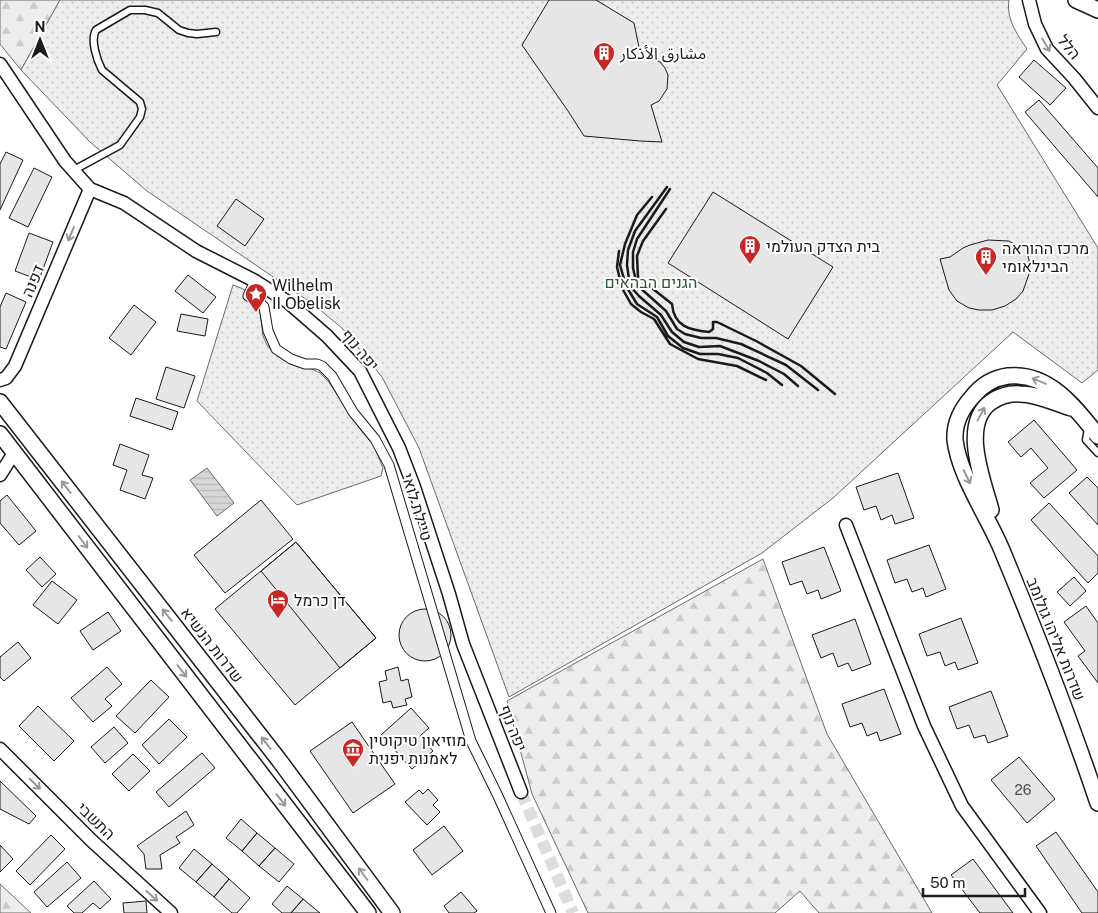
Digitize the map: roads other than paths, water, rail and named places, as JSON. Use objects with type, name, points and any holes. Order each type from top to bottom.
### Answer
[{"type":"street","name":"הלל","points":[[1029,0],[1035,24],[1047,49],[1098,108]]},
{"type":"street","points":[[1076,0],[1098,10]]},
{"type":"street","name":"יפה נוף","points":[[0,64],[65,161],[90,189],[124,203],[147,217],[170,235],[288,302],[327,336],[360,371],[399,448],[414,487],[449,594],[463,644],[521,792]]},
{"type":"street","name":"דפנה","points":[[0,380],[6,378],[15,366],[90,189]]},
{"type":"street","name":"טיילת לואי","points":[[254,281],[248,296],[264,307],[268,331],[276,349],[291,359],[305,364],[318,364],[332,376],[353,412],[375,439],[389,465],[471,741],[551,913]]},
{"type":"street","name":"שדרות אליהו גולומב","points":[[1098,436],[1078,410],[1020,394],[1002,396],[985,407],[978,419],[975,431],[977,458],[1000,546],[1056,684],[1098,803]]},
{"type":"street","name":"שדרות הנשיא","points":[[0,402],[273,752],[392,913]]},
{"type":"street","points":[[0,434],[368,913]]},
{"type":"street","points":[[0,475],[14,452]]},
{"type":"street","points":[[846,525],[924,726],[962,806],[1040,913]]},
{"type":"street","name":"התשבי","points":[[0,749],[92,841],[171,913]]},
{"type":"lane","points":[[74,170],[120,145],[140,117],[142,109],[140,102],[102,70],[94,38],[96,30],[130,10],[137,10],[158,13],[179,30],[197,34],[216,32]]},
{"type":"lane","points":[[1088,424],[1086,440],[1098,454]]},
{"type":"tunnel","points":[[521,792],[573,913]]},
{"type":"place","name":"مشارق الأذكار","points":[[604,72]]},
{"type":"place","name":"בית הצדק העולמי","points":[[750,265]]},
{"type":"place","name":"מרכז ההוראה הבינלאומי","points":[[986,276]]},
{"type":"place","name":"Wilhelm II Obelisk","points":[[256,313]]},
{"type":"place","name":"דן כרמל","points":[[278,619]]},
{"type":"place","name":"מוזיאון טיקוטין לאמנות יפנית","points":[[353,768]]},
{"type":"park label","name":"הגנים הבהאים","points":[[651,282]]}]
